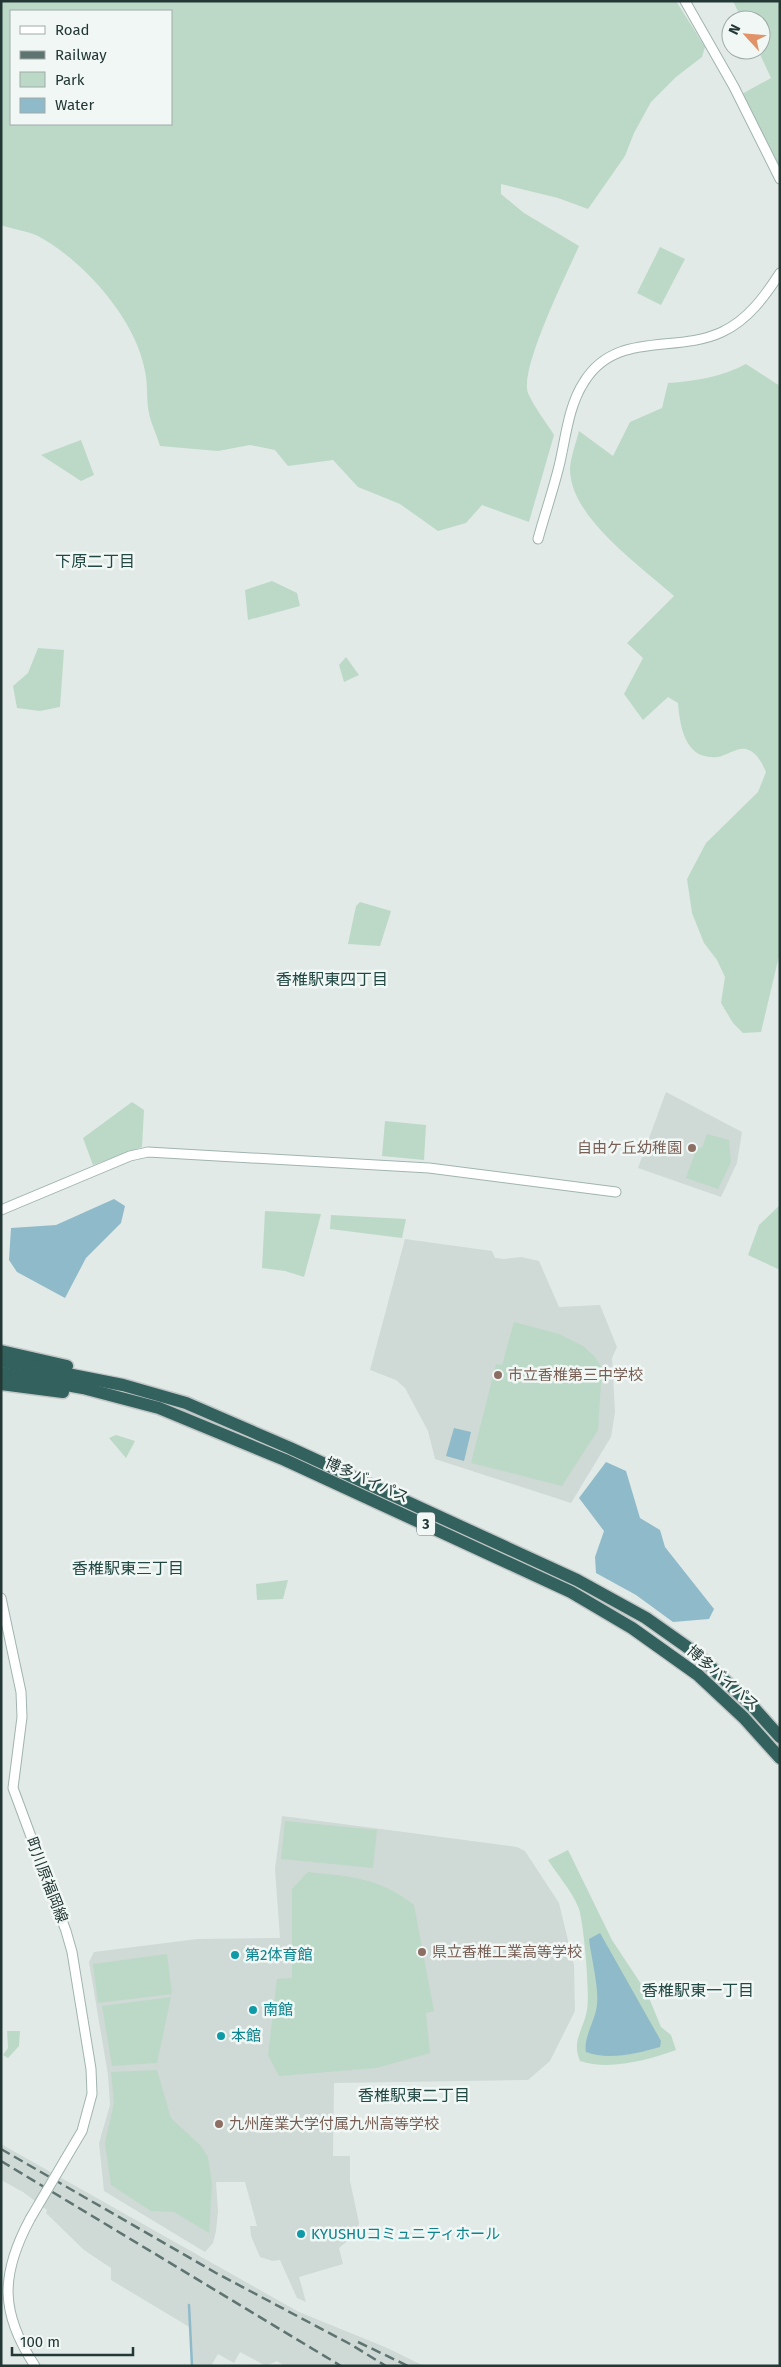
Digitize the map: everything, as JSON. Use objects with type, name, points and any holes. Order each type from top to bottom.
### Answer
[{"type":"highway","points":[[1,1351],[85,1371],[160,1401]]},
{"type":"highway","name":"博多バイパス","points":[[1,1362],[88,1377],[290,1448],[577,1580],[646,1618],[697,1654],[780,1737]]},
{"type":"highway","name":"博多バイパス","points":[[1,1373],[160,1401],[571,1592],[632,1628],[681,1661],[760,1734],[780,1758]]},
{"type":"highway","points":[[1,1384],[107,1398],[160,1401]]},
{"type":"street","points":[[684,1],[734,87],[780,179]]},
{"type":"street","points":[[538,539],[560,464],[573,406],[583,382],[592,370],[601,361],[628,348],[696,340],[731,328],[755,307],[780,273]]},
{"type":"street","points":[[1,1210],[130,1156],[148,1152],[429,1168],[616,1192]]},
{"type":"street","name":"町川原福岡線","points":[[1,1598],[20,1692],[22,1716],[13,1788],[72,1952],[91,2069],[92,2094],[87,2117],[66,2158],[17,2243],[10,2264],[6,2304],[19,2344],[35,2366]]},
{"type":"shaded area","name":"自由ケ丘幼稚園","points":[[666,1092],[742,1132],[737,1163],[721,1197],[638,1168]]},
{"type":"shaded area","name":"市立香椎第三中学校","points":[[405,1239],[492,1251],[495,1258],[521,1257],[539,1261],[559,1307],[600,1305],[617,1347],[612,1358],[615,1412],[611,1437],[571,1503],[435,1459],[428,1431],[405,1388],[396,1380],[370,1370]]},
{"type":"shaded area","points":[[282,1816],[517,1847],[525,1851],[559,1903],[574,1965],[575,2011],[550,2061],[528,2080],[334,2083],[333,2156],[350,2156],[350,2181],[359,2223],[357,2233],[339,2248],[343,2264],[299,2277],[306,2302],[297,2298],[280,2260],[273,2261],[260,2257],[251,2236],[250,2226],[257,2226],[245,2182],[216,2182],[218,2211],[216,2231],[213,2243],[205,2252],[104,2191],[99,2143],[110,2105],[108,2075],[89,1962],[94,1952],[197,1939],[280,1938],[275,1869]]},
{"type":"shaded area","points":[[1,2144],[299,2312],[385,2347],[424,2366],[285,2366],[277,2361],[266,2366],[240,2352],[234,2363],[218,2354],[211,2366],[192,2366],[191,2328],[111,2280],[111,2268],[84,2250],[46,2213],[47,2210],[23,2192],[1,2180]]},
{"type":"green space","points":[[1,1],[676,1],[705,47],[702,57],[676,77],[651,102],[634,133],[625,156],[588,209],[558,198],[501,184],[501,194],[524,213],[579,246],[537,343],[527,381],[528,393],[554,435],[529,522],[482,505],[466,523],[438,531],[400,504],[358,487],[333,460],[288,466],[275,450],[250,445],[218,451],[160,446],[149,413],[146,376],[140,351],[131,331],[105,293],[89,276],[55,247],[34,234],[1,225]]},
{"type":"green space","points":[[733,1],[780,1],[780,168],[742,94],[771,78],[763,60],[771,60],[771,10],[737,10]]},
{"type":"green space","points":[[660,247],[685,259],[661,305],[637,293]]},
{"type":"green space","points":[[746,364],[780,386],[780,952],[761,1032],[743,1033],[733,1023],[721,1003],[725,977],[717,960],[704,943],[692,913],[687,879],[706,843],[758,792],[766,772],[756,755],[750,750],[739,749],[717,757],[706,757],[691,748],[680,722],[678,703],[668,697],[643,720],[624,694],[643,658],[627,643],[674,596],[626,555],[594,522],[581,504],[573,486],[570,468],[579,431],[613,456],[630,422],[662,408],[668,383],[708,378]]},
{"type":"green space","points":[[81,440],[94,475],[81,481],[41,455]]},
{"type":"green space","points":[[272,581],[297,593],[300,606],[248,620],[245,590]]},
{"type":"green space","points":[[38,648],[64,650],[60,707],[40,711],[17,708],[13,686],[28,673]]},
{"type":"green space","points":[[346,657],[359,675],[344,682],[339,665]]},
{"type":"green space","points":[[360,902],[391,911],[380,946],[348,944],[356,906]]},
{"type":"green space","points":[[132,1102],[144,1110],[142,1147],[93,1165],[83,1138]]},
{"type":"green space","points":[[385,1121],[426,1125],[424,1160],[382,1156]]},
{"type":"green space","points":[[707,1134],[729,1140],[731,1162],[718,1189],[686,1178],[697,1147],[702,1148]]},
{"type":"green space","points":[[780,1205],[780,1270],[748,1255],[759,1225]]},
{"type":"green space","points":[[265,1211],[321,1214],[304,1277],[285,1271],[262,1268]]},
{"type":"green space","points":[[331,1215],[406,1219],[402,1238],[330,1229]]},
{"type":"green space","points":[[514,1322],[559,1334],[583,1346],[594,1356],[602,1368],[598,1430],[562,1486],[471,1463],[496,1364],[502,1365]]},
{"type":"green space","points":[[116,1435],[135,1441],[126,1458],[109,1438]]},
{"type":"green space","points":[[288,1580],[283,1599],[257,1600],[256,1584]]},
{"type":"green space","points":[[285,1821],[377,1830],[373,1868],[281,1859]]},
{"type":"green space","points":[[568,1850],[612,1940],[647,1993],[661,2027],[671,2035],[676,2050],[641,2061],[616,2065],[592,2064],[580,2061],[577,2041],[588,2002],[583,1929],[579,1909],[573,1897],[548,1860]]},
{"type":"green space","points":[[308,1872],[364,1880],[388,1889],[414,1905],[434,2011],[426,2013],[430,2053],[376,2068],[279,2076],[268,2055],[277,1979],[292,1978],[292,1889]]},
{"type":"green space","points":[[167,1954],[172,1994],[98,2003],[93,1964]]},
{"type":"green space","points":[[171,1997],[157,2063],[112,2066],[102,2006]]},
{"type":"green space","points":[[7,2031],[20,2031],[19,2046],[8,2058],[3,2055],[8,2048]]},
{"type":"green space","points":[[157,2070],[171,2118],[201,2146],[208,2157],[212,2184],[209,2233],[174,2212],[151,2211],[111,2185],[105,2143],[114,2103],[111,2072]]},
{"type":"water","points":[[114,1199],[125,1206],[121,1223],[86,1258],[65,1298],[17,1272],[9,1260],[11,1228],[56,1225]]},
{"type":"water","points":[[454,1428],[471,1432],[464,1461],[446,1456]]},
{"type":"water","points":[[606,1462],[626,1471],[640,1518],[660,1530],[665,1547],[714,1609],[709,1619],[673,1622],[636,1595],[596,1573],[595,1557],[604,1531],[579,1498]]},
{"type":"water","points":[[600,1933],[661,2041],[660,2047],[633,2054],[614,2056],[595,2055],[586,2052],[586,2040],[596,2010],[597,1997],[589,1939]]},
{"type":"waterway","points":[[189,2305],[192,2366]]},
{"type":"railway","points":[[1,2149],[216,2273],[350,2344],[386,2366]]},
{"type":"railway","points":[[1,2161],[341,2366]]},
{"type":"railway","points":[[358,2342],[408,2366]]},
{"type":"place","name":"自由ケ丘幼稚園","points":[[692,1148]]},
{"type":"place","name":"市立香椎第三中学校","points":[[498,1375]]},
{"type":"place","name":"県立香椎工業高等学校","points":[[422,1952]]},
{"type":"place","name":"第2体育館","points":[[235,1955]]},
{"type":"place","name":"南館","points":[[253,2010]]},
{"type":"place","name":"本館","points":[[221,2036]]},
{"type":"place","name":"九州産業大学付属九州高等学校","points":[[219,2124]]},
{"type":"place","name":"KYUSHUコミュニティホール","points":[[301,2234]]},
{"type":"district","name":"下原二丁目","points":[[95,561]]},
{"type":"district","name":"香椎駅東四丁目","points":[[332,979]]},
{"type":"district","name":"香椎駅東三丁目","points":[[128,1568]]},
{"type":"district","name":"香椎駅東一丁目","points":[[698,1990]]},
{"type":"district","name":"香椎駅東二丁目","points":[[414,2095]]}]
